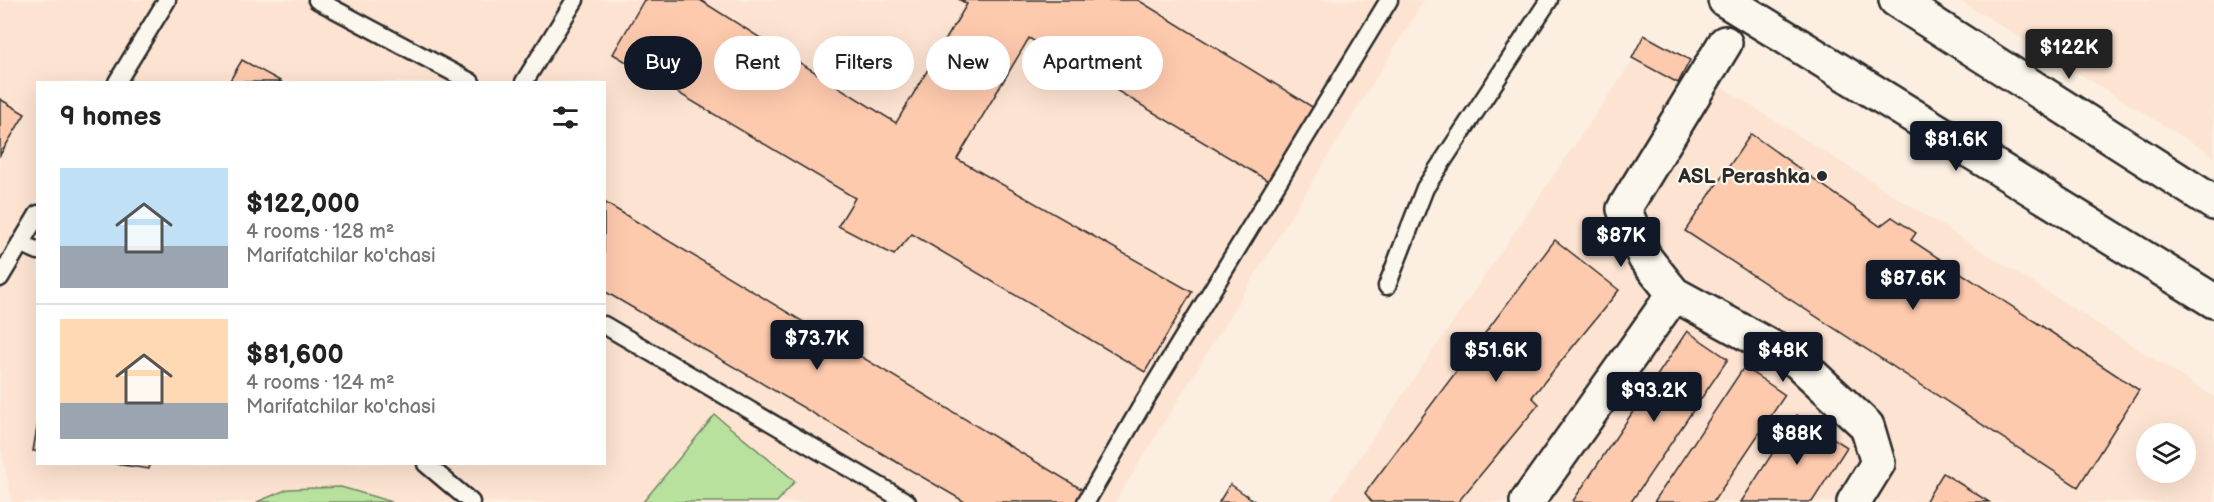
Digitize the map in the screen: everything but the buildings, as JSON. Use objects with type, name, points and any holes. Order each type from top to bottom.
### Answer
[{"type":"street","points":[[1725,0],[2214,301]]},
{"type":"street","points":[[1896,0],[2214,203]]},
{"type":"street","points":[[1725,43],[1624,209],[1645,258],[1674,294],[1797,361],[1867,426],[1878,463],[1854,502]]},
{"type":"street","points":[[1527,502],[1674,294]]},
{"type":"lane","points":[[118,81],[167,0]]},
{"type":"lane","points":[[317,0],[469,81]]},
{"type":"lane","points":[[525,81],[574,0]]},
{"type":"lane","points":[[1086,502],[1148,395],[1389,0]]},
{"type":"lane","points":[[1388,286],[1425,188],[1549,0]]},
{"type":"lane","points":[[0,278],[36,217]]},
{"type":"lane","points":[[20,243],[36,250]]},
{"type":"lane","points":[[606,326],[907,502]]},
{"type":"lane","points":[[427,465],[471,502]]},
{"type":"shaded area","points":[[0,0],[1424,0],[1115,502],[12,502],[0,442]]},
{"type":"shaded area","points":[[1959,0],[2214,0],[2214,156]]},
{"type":"shaded area","points":[[1647,40],[2214,397],[2214,502],[1329,502]]},
{"type":"green space","points":[[715,415],[795,481],[777,502],[643,502]]},
{"type":"green space","points":[[341,487],[392,502],[257,502],[288,489]]},
{"type":"place","name":"ASL Perashka","points":[[1822,176]]}]
